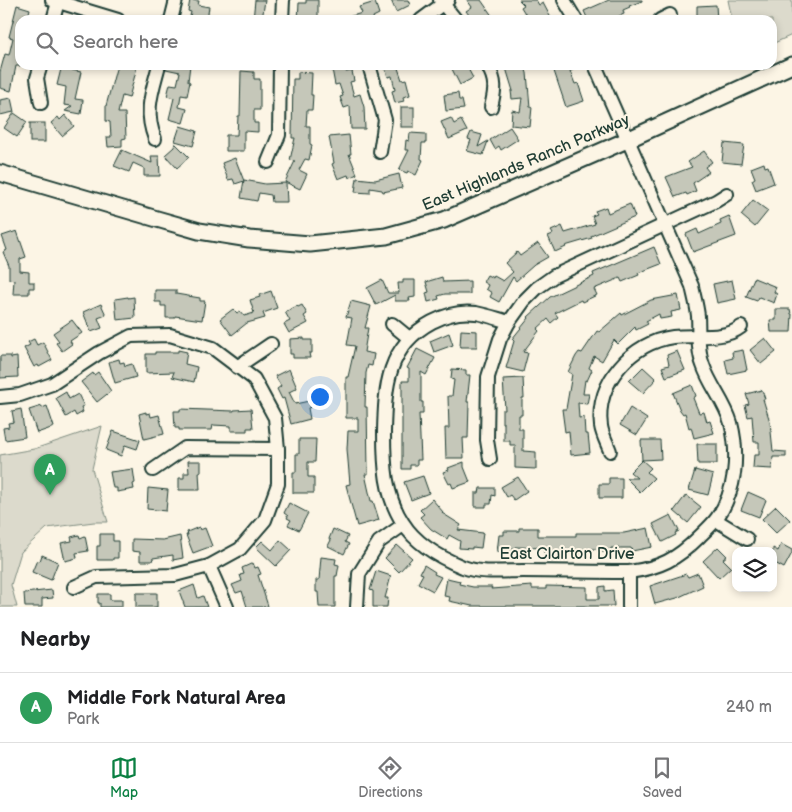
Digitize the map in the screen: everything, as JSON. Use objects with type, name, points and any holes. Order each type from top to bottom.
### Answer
[{"type":"main road","name":"East Highlands Ranch Parkway","points":[[0,173],[199,231],[249,239],[310,244],[386,236],[444,220],[792,65]]},
{"type":"street","points":[[172,15],[176,0]]},
{"type":"street","points":[[282,15],[283,0]]},
{"type":"street","points":[[564,0],[573,15]]},
{"type":"street","points":[[54,15],[55,1],[101,15]]},
{"type":"street","points":[[427,15],[444,1],[453,15]]},
{"type":"street","points":[[39,70],[37,78],[41,104]]},
{"type":"street","points":[[155,138],[150,125],[149,105],[159,70]]},
{"type":"street","points":[[268,162],[279,135],[280,70]]},
{"type":"street","points":[[371,70],[386,120],[380,152]]},
{"type":"street","points":[[490,70],[496,89],[491,108]]},
{"type":"street","name":"East Clairton Drive","points":[[509,322],[475,313],[460,313],[440,318],[423,327],[410,338],[397,354],[390,370],[385,396],[384,462],[386,479],[394,506],[403,525],[421,543],[446,559],[466,568],[490,571],[629,572],[649,569],[685,550],[716,520],[723,508],[732,485],[735,448],[728,415],[703,365],[698,314],[692,286],[596,70]]},
{"type":"street","points":[[490,459],[487,440],[488,377],[500,339],[524,301],[537,288],[554,276],[716,201],[727,194]]},
{"type":"street","points":[[392,324],[410,338]]},
{"type":"street","points":[[610,451],[601,426],[602,404],[607,386],[620,365],[636,350],[652,342],[673,337],[724,334],[736,331],[741,327]]},
{"type":"street","points":[[0,397],[20,395],[52,384],[99,353],[131,336],[170,335],[213,348],[254,379],[275,418],[278,449],[278,484],[265,520],[240,548],[208,566],[175,575],[96,578],[74,587]]},
{"type":"street","points":[[237,367],[271,344]]},
{"type":"street","points":[[153,470],[185,448],[278,449]]},
{"type":"street","points":[[716,520],[747,539]]},
{"type":"street","points":[[358,607],[360,574],[379,542],[403,525]]},
{"type":"street","points":[[208,566],[227,607]]},
{"type":"street","points":[[629,572],[629,607]]},
{"type":"shaded area","points":[[728,0],[792,0],[792,35],[777,42],[777,15],[731,15]]},
{"type":"shaded area","points":[[102,426],[92,469],[108,522],[47,528],[21,552],[11,585],[17,607],[0,607],[0,455],[34,449]]},
{"type":"building","points":[[190,0],[199,1],[198,5],[209,7],[208,15],[190,15],[191,12],[188,11]]},
{"type":"building","points":[[255,0],[265,0],[263,15],[254,15]]},
{"type":"building","points":[[306,0],[318,0],[318,15],[298,15],[299,3],[306,3]]},
{"type":"building","points":[[391,0],[408,0],[410,5],[396,12]]},
{"type":"building","points":[[467,0],[481,0],[492,15],[469,15],[466,11],[472,7]]},
{"type":"building","points":[[519,0],[536,0],[539,5],[543,3],[549,15],[526,15],[521,7],[524,5]]},
{"type":"building","points":[[609,0],[642,0],[623,10],[624,14],[622,15],[586,15],[584,11]]},
{"type":"building","points":[[375,2],[379,14],[355,15],[362,13],[359,7]]},
{"type":"building","points":[[17,5],[30,9],[28,15],[15,15],[15,70],[11,91],[0,88],[0,72],[5,54],[9,55],[13,38],[9,37]]},
{"type":"building","points":[[716,5],[717,15],[697,15],[697,6]]},
{"type":"building","points":[[61,70],[81,72],[75,99],[83,100],[81,114],[65,111],[72,106],[64,105],[66,87],[57,85]]},
{"type":"building","points":[[116,70],[136,70],[129,98],[122,96],[118,113],[125,113],[126,138],[122,139],[122,146],[108,147],[107,137],[111,137],[110,122],[106,121],[106,106]]},
{"type":"building","points":[[171,70],[189,70],[188,81],[190,82],[187,96],[181,95],[179,107],[187,109],[183,123],[169,119],[174,98],[167,96],[170,84],[177,85],[180,72]]},
{"type":"building","points":[[332,70],[352,71],[354,81],[350,82],[354,96],[360,94],[364,107],[365,129],[351,129],[350,106],[344,108],[340,97],[343,96],[339,84],[335,85]]},
{"type":"building","points":[[386,70],[399,70],[402,80],[406,79],[410,95],[403,97],[404,101],[395,103],[392,91],[395,90],[392,76],[388,77]]},
{"type":"building","points":[[452,70],[469,70],[473,78],[460,85]]},
{"type":"building","points":[[507,70],[526,70],[530,107],[532,107],[530,127],[511,125],[512,110],[520,112],[522,98],[512,99],[511,91],[513,91]]},
{"type":"building","points":[[554,70],[573,70],[570,71],[575,84],[578,83],[584,101],[566,107]]},
{"type":"building","points":[[241,71],[254,72],[254,79],[260,79],[260,110],[254,110],[254,123],[258,123],[258,132],[244,131],[244,151],[226,151],[226,135],[237,135],[238,116],[240,116]]},
{"type":"building","points":[[298,72],[312,73],[311,95],[313,95],[312,110],[307,110],[306,126],[310,126],[310,144],[312,145],[309,160],[305,159],[299,170],[307,174],[300,189],[285,182],[295,161],[290,160],[295,138],[292,138],[293,79],[298,79]]},
{"type":"building","points":[[458,93],[459,100],[462,100],[464,109],[446,111],[444,95]]},
{"type":"building","points":[[11,98],[14,112],[0,115],[0,100]]},
{"type":"building","points":[[401,107],[414,107],[414,127],[401,127]]},
{"type":"building","points":[[14,113],[27,122],[17,137],[4,128]]},
{"type":"building","points":[[65,115],[74,126],[62,136],[51,123],[58,117],[60,120]]},
{"type":"building","points":[[451,118],[454,124],[461,120],[467,131],[449,139],[441,122]]},
{"type":"building","points":[[30,123],[45,123],[45,142],[30,142]]},
{"type":"building","points":[[180,126],[197,131],[193,146],[175,141]]},
{"type":"building","points":[[510,127],[518,139],[501,150],[499,146],[495,149],[490,140]]},
{"type":"building","points":[[471,132],[482,135],[478,147],[488,141],[483,155],[467,151],[471,140],[468,139]]},
{"type":"building","points":[[410,133],[426,134],[426,143],[422,143],[421,159],[423,160],[416,175],[408,171],[407,173],[399,170],[409,150],[405,150],[406,140],[409,141]]},
{"type":"building","points":[[349,135],[351,154],[349,154],[357,174],[349,178],[348,175],[338,179],[332,164],[334,163],[329,137]]},
{"type":"building","points":[[175,143],[189,157],[177,168],[165,155],[174,147]]},
{"type":"building","points":[[724,143],[744,145],[741,164],[722,162]]},
{"type":"building","points":[[122,150],[152,163],[151,156],[159,156],[160,176],[144,176],[144,168],[133,163],[129,172],[114,166]]},
{"type":"building","points":[[704,151],[712,162],[705,167],[709,172],[693,183],[696,191],[675,197],[666,177],[692,167],[688,162]]},
{"type":"building","points":[[235,158],[244,181],[235,184],[233,179],[228,180],[222,163]]},
{"type":"building","points":[[764,163],[765,167],[768,166],[774,183],[756,190],[752,180],[755,178],[751,168]]},
{"type":"building","points":[[399,174],[402,188],[383,192],[382,190],[370,188],[370,193],[355,192],[357,178],[375,180]]},
{"type":"building","points":[[244,180],[265,184],[286,183],[287,202],[272,202],[271,195],[259,193],[257,201],[241,198]]},
{"type":"building","points":[[753,200],[768,211],[755,227],[741,215]]},
{"type":"building","points":[[630,204],[635,217],[591,236],[592,238],[565,246],[555,252],[548,236],[553,234],[551,231],[562,226],[565,233],[595,224],[592,216],[597,214],[595,211],[606,207],[608,213]]},
{"type":"building","points":[[729,216],[736,236],[693,252],[686,234],[697,229],[699,234],[721,224],[720,220]]},
{"type":"building","points":[[17,231],[26,257],[20,259],[20,271],[29,272],[29,282],[34,282],[34,288],[29,288],[29,294],[13,294],[14,280],[9,279],[9,266],[3,252],[7,250],[2,236]]},
{"type":"building","points":[[538,243],[548,257],[534,265],[516,281],[513,277],[499,302],[490,297],[492,293],[486,289],[488,285],[483,282],[487,275],[493,278],[494,276],[503,281],[513,272],[505,263],[517,252],[520,256]]},
{"type":"building","points":[[654,247],[661,264],[622,282],[620,278],[594,289],[597,295],[582,302],[581,300],[555,313],[558,317],[551,323],[548,319],[537,329],[539,331],[523,352],[528,353],[523,372],[506,368],[514,341],[512,339],[528,317],[550,297],[594,276],[593,273]]},
{"type":"building","points":[[442,277],[443,282],[470,281],[470,294],[445,294],[438,296],[439,299],[428,302],[426,293],[429,292],[426,282]]},
{"type":"building","points":[[754,278],[776,287],[774,292],[777,294],[774,303],[759,297],[757,301],[746,297]]},
{"type":"building","points":[[382,280],[388,293],[399,293],[398,283],[403,283],[403,280],[415,280],[415,297],[409,298],[410,301],[395,301],[395,295],[376,305],[367,288]]},
{"type":"building","points":[[732,280],[736,299],[717,303],[713,284]]},
{"type":"building","points":[[155,290],[176,290],[176,294],[200,298],[200,301],[205,301],[202,320],[175,316],[175,318],[166,318],[166,306],[161,306],[161,302],[155,302]]},
{"type":"building","points":[[271,291],[277,308],[263,313],[265,318],[247,323],[232,335],[220,319],[233,309],[237,313],[240,311],[244,316],[254,313],[250,300]]},
{"type":"building","points":[[678,295],[681,310],[671,312],[672,317],[660,319],[659,314],[646,321],[648,324],[636,330],[635,327],[618,344],[614,340],[602,361],[594,356],[589,368],[592,370],[587,381],[585,380],[583,394],[589,394],[587,404],[578,403],[579,418],[584,417],[585,434],[588,434],[590,453],[571,455],[569,431],[565,432],[562,409],[566,409],[572,374],[568,372],[576,356],[579,352],[582,353],[597,331],[599,332],[621,313],[622,315],[651,300]]},
{"type":"building","points":[[134,297],[135,318],[117,320],[115,299]]},
{"type":"building","points":[[351,301],[371,306],[365,328],[368,328],[364,352],[374,354],[372,366],[368,365],[366,373],[365,407],[367,407],[368,474],[365,474],[371,501],[373,501],[379,520],[357,526],[346,485],[350,484],[347,449],[348,431],[358,431],[358,418],[346,418],[346,377],[348,377],[355,346],[347,345],[352,318],[346,317]]},
{"type":"building","points":[[101,304],[106,315],[98,318],[102,328],[91,332],[83,312]]},
{"type":"building","points":[[302,305],[307,314],[304,316],[308,323],[289,333],[284,324],[290,321],[285,312]]},
{"type":"building","points":[[776,309],[790,309],[792,314],[791,332],[771,332],[770,320],[776,320]]},
{"type":"building","points":[[72,320],[82,333],[70,341],[72,344],[62,351],[56,343],[59,341],[53,333]]},
{"type":"building","points":[[461,330],[477,331],[477,347],[460,347]]},
{"type":"building","points":[[449,333],[453,345],[434,352],[430,341]]},
{"type":"building","points":[[304,338],[304,340],[312,340],[312,353],[309,353],[310,358],[293,358],[293,354],[290,354],[290,339]]},
{"type":"building","points":[[765,338],[776,352],[761,364],[750,350]]},
{"type":"building","points":[[34,339],[37,345],[43,342],[52,360],[39,367],[38,365],[34,367],[24,348],[30,345],[28,342]]},
{"type":"building","points":[[417,349],[435,358],[426,375],[421,372],[423,414],[419,414],[421,460],[417,460],[417,465],[410,465],[410,469],[402,469],[402,381],[409,381],[409,369],[407,368]]},
{"type":"building","points":[[178,350],[187,352],[185,364],[197,367],[194,382],[172,377],[174,372],[146,373],[146,354],[178,352]]},
{"type":"building","points":[[743,350],[747,370],[728,374],[725,360],[733,358],[732,352]]},
{"type":"building","points":[[677,351],[685,370],[666,377],[662,367],[669,365],[667,355]]},
{"type":"building","points":[[0,356],[17,357],[18,377],[0,378]]},
{"type":"building","points":[[119,359],[120,363],[124,362],[125,366],[132,364],[136,377],[115,383],[109,362]]},
{"type":"building","points":[[643,367],[656,379],[643,393],[629,381]]},
{"type":"building","points":[[289,369],[297,388],[289,392],[295,404],[309,401],[311,407],[308,408],[310,419],[291,424],[284,398],[282,399],[277,389],[281,386],[275,376]]},
{"type":"building","points":[[452,369],[466,370],[466,375],[470,375],[467,402],[469,402],[468,438],[463,438],[464,458],[446,458],[445,428],[449,428],[448,396],[452,396],[454,380],[451,379]]},
{"type":"building","points":[[98,372],[111,391],[97,402],[81,382],[93,373],[94,375]]},
{"type":"building","points":[[523,378],[524,398],[522,398],[522,415],[519,415],[519,429],[523,429],[523,451],[536,452],[536,469],[515,468],[515,445],[510,445],[510,441],[504,441],[504,423],[502,423],[502,410],[505,410],[503,379]]},
{"type":"building","points":[[692,385],[696,396],[693,398],[699,413],[704,412],[707,422],[710,421],[714,433],[694,438],[685,413],[683,414],[680,410],[673,393]]},
{"type":"building","points":[[762,390],[770,422],[773,451],[786,452],[786,457],[773,457],[772,469],[753,468],[754,455],[759,455],[759,442],[754,442],[752,416],[748,417],[745,405],[749,404],[746,394]]},
{"type":"building","points":[[66,392],[69,399],[78,394],[84,406],[81,407],[83,412],[76,416],[74,412],[66,417],[56,398]]},
{"type":"building","points":[[42,406],[42,408],[47,406],[54,427],[37,433],[29,410]]},
{"type":"building","points":[[630,408],[647,419],[637,435],[620,425]]},
{"type":"building","points":[[21,409],[25,437],[5,440],[3,428],[9,427],[8,423],[14,422],[12,411]]},
{"type":"building","points":[[180,409],[234,411],[251,409],[253,428],[247,428],[247,431],[231,431],[231,426],[213,425],[212,430],[179,430],[179,428],[175,428],[174,411],[180,411]]},
{"type":"building","points":[[146,412],[146,414],[150,413],[151,417],[159,415],[164,434],[144,439],[139,414]]},
{"type":"building","points":[[113,431],[140,440],[137,449],[125,445],[121,456],[106,450]]},
{"type":"building","points":[[299,439],[316,439],[315,462],[308,462],[308,477],[314,477],[314,493],[293,493],[293,472],[296,472],[296,454],[299,454]]},
{"type":"building","points":[[641,440],[660,440],[661,459],[642,460]]},
{"type":"building","points":[[697,444],[717,444],[717,464],[698,464]]},
{"type":"building","points":[[642,460],[651,468],[647,472],[654,478],[640,492],[626,478],[637,478],[630,472]]},
{"type":"building","points":[[188,461],[201,461],[201,472],[199,472],[200,490],[179,490],[179,478],[184,478],[184,473],[189,473]]},
{"type":"building","points":[[464,462],[470,482],[453,488],[443,472]]},
{"type":"building","points":[[133,469],[134,489],[117,492],[117,488],[113,488],[110,472]]},
{"type":"building","points":[[695,470],[713,475],[708,495],[689,490]]},
{"type":"building","points":[[423,476],[429,493],[411,500],[404,482]]},
{"type":"building","points":[[518,477],[527,491],[514,500],[510,495],[507,497],[501,487]]},
{"type":"building","points":[[609,478],[622,478],[622,498],[599,498],[599,484],[609,484]]},
{"type":"building","points":[[148,488],[168,490],[166,511],[147,509]]},
{"type":"building","points":[[480,488],[495,488],[495,496],[492,495],[491,504],[486,504],[486,507],[475,507],[475,493],[479,493]]},
{"type":"building","points":[[748,492],[766,500],[759,517],[741,510]]},
{"type":"building","points":[[686,495],[701,507],[688,523],[674,511]]},
{"type":"building","points":[[432,499],[442,513],[461,525],[458,530],[483,533],[481,548],[459,548],[460,541],[449,535],[447,539],[431,529],[420,517],[424,514],[420,510]]},
{"type":"building","points":[[289,503],[308,513],[299,530],[288,525],[291,520],[284,513]]},
{"type":"building","points":[[776,506],[790,520],[776,533],[762,519]]},
{"type":"building","points":[[671,515],[679,531],[675,533],[676,535],[662,542],[653,524]]},
{"type":"building","points":[[199,527],[200,530],[205,528],[212,546],[193,553],[186,535],[188,535],[187,532]]},
{"type":"building","points":[[519,528],[538,528],[538,536],[576,536],[576,533],[624,533],[648,528],[652,547],[632,551],[631,548],[611,548],[611,552],[598,552],[598,549],[586,549],[586,553],[562,554],[544,553],[544,548],[515,547],[515,549],[510,549],[510,552],[497,552],[499,535],[504,535],[504,531],[519,531]]},
{"type":"building","points":[[333,529],[348,536],[345,542],[349,544],[344,554],[328,546]]},
{"type":"building","points":[[100,534],[113,534],[113,541],[118,541],[118,558],[113,558],[113,560],[97,560],[97,546],[100,546]]},
{"type":"building","points":[[79,535],[80,538],[85,536],[88,551],[76,553],[77,558],[65,561],[61,543],[72,541],[71,537]]},
{"type":"building","points":[[180,536],[183,558],[173,560],[173,555],[153,558],[152,561],[140,561],[140,552],[132,551],[132,539],[163,540]]},
{"type":"building","points":[[280,540],[291,550],[276,566],[256,547],[262,541],[272,550]]},
{"type":"building","points":[[781,544],[792,550],[784,568],[777,564],[778,551]]},
{"type":"building","points":[[397,545],[412,558],[399,572],[385,558]]},
{"type":"building","points":[[718,547],[727,556],[723,559],[731,567],[719,578],[703,561]]},
{"type":"building","points":[[42,555],[58,562],[51,580],[32,572],[37,560],[40,561]]},
{"type":"building","points":[[321,557],[336,559],[335,564],[339,565],[337,576],[335,576],[335,607],[319,607],[316,580],[319,580]]},
{"type":"building","points":[[253,563],[255,568],[258,567],[261,574],[258,575],[267,607],[247,607],[242,591],[236,593],[232,585],[242,581],[240,575],[244,574],[242,568]]},
{"type":"building","points":[[424,565],[435,572],[434,574],[441,577],[433,591],[418,583],[423,574],[420,573]]},
{"type":"building","points":[[376,571],[391,576],[385,598],[388,598],[387,607],[373,607],[373,591],[370,590]]},
{"type":"building","points":[[698,573],[703,586],[677,598],[655,604],[650,586],[686,574],[688,577]]},
{"type":"building","points":[[447,578],[460,581],[459,584],[473,587],[492,587],[491,589],[532,586],[532,589],[546,589],[546,586],[587,587],[587,599],[599,599],[599,587],[605,586],[605,591],[613,590],[614,606],[472,606],[449,601],[450,597],[444,596]]},
{"type":"building","points":[[194,585],[198,598],[203,596],[207,607],[185,607],[179,591]]},
{"type":"building","points":[[52,590],[53,598],[42,599],[42,607],[25,607],[24,593]]},
{"type":"building","points":[[136,593],[157,593],[157,607],[136,607]]},
{"type":"building","points":[[98,594],[110,594],[110,600],[122,600],[122,607],[100,607]]},
{"type":"place","name":"Middle Fork Natural Area","points":[[50,495]]}]
